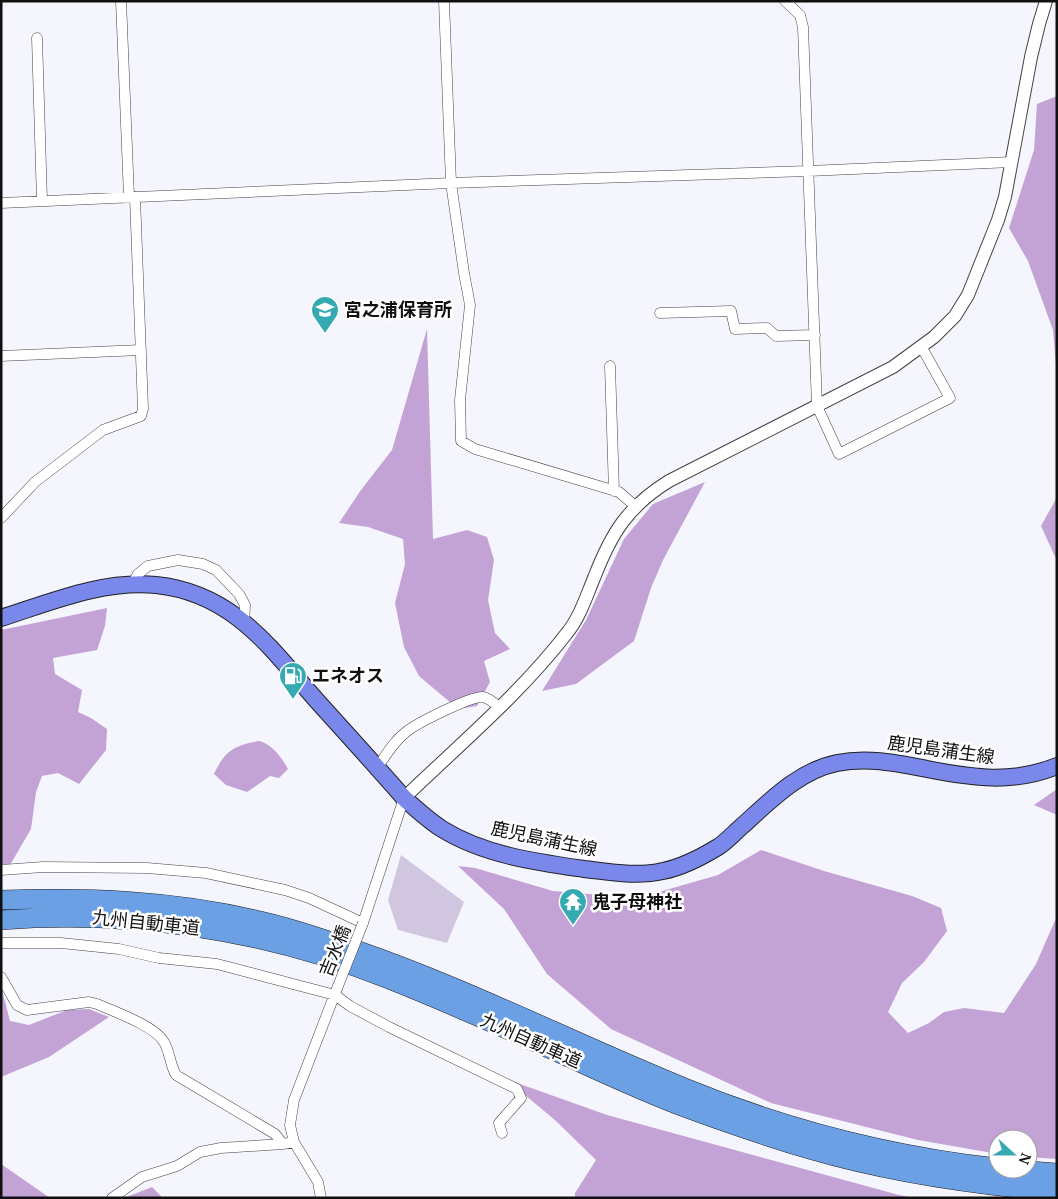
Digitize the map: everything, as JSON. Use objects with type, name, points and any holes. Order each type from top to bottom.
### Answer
[{"type":"highway","name":"九州自動車道","points":[[1,900],[93,899],[142,902],[256,920],[316,936],[440,981],[686,1089],[757,1115],[818,1134],[896,1152],[988,1166]]},
{"type":"highway","name":"九州自動車道","points":[[1,920],[40,917],[92,917],[140,920],[195,926],[268,942],[310,953],[383,977],[443,1001],[595,1070],[679,1105],[795,1145],[892,1169],[993,1186],[1057,1192]]},
{"type":"highway","points":[[1038,1171],[1057,1173]]},
{"type":"main road","name":"鹿児島蒲生線","points":[[1,618],[73,595],[103,588],[132,585],[181,590],[205,599],[228,611],[244,623],[278,655],[404,798],[443,830],[488,849],[546,864],[610,872],[649,874],[674,869],[698,859],[720,845],[791,783],[820,768],[836,763],[866,760],[886,761],[939,772],[996,779],[1015,778],[1040,773],[1057,766]]},
{"type":"street","points":[[1,518],[35,482],[96,435],[103,430],[141,416],[143,409],[121,1]]},
{"type":"street","points":[[444,1],[451,183],[470,305],[460,400],[461,441],[475,449],[619,492],[635,506]]},
{"type":"street","points":[[785,1],[800,15],[804,27],[817,406],[839,454],[950,398],[922,346]]},
{"type":"street","points":[[404,798],[531,676],[569,630],[583,607],[606,548],[620,524],[635,506],[650,493],[669,482],[893,367],[934,337],[955,316],[968,294],[998,220],[1005,197],[1031,57],[1038,24],[1046,1]]},
{"type":"street","points":[[37,38],[42,201]]},
{"type":"street","points":[[1,203],[451,183],[1012,162]]},
{"type":"street","points":[[660,313],[731,311],[735,329],[768,328],[776,336],[815,335]]},
{"type":"street","points":[[1,356],[141,350]]},
{"type":"street","points":[[610,366],[614,491]]},
{"type":"street","points":[[132,585],[138,574],[148,566],[178,560],[203,564],[216,570],[239,594],[245,605],[244,623]]},
{"type":"street","points":[[377,768],[406,732],[427,720],[476,697],[485,697],[499,707]]},
{"type":"street","name":"吉水橋","points":[[294,1142],[290,1124],[294,1100],[363,923],[404,798]]},
{"type":"street","points":[[1,870],[43,867],[146,868],[206,873],[285,890],[309,898],[363,923]]},
{"type":"street","points":[[1,943],[61,943],[119,949],[159,958],[217,964],[336,993],[350,1006],[389,1027],[517,1089],[521,1098],[499,1123],[502,1133]]},
{"type":"street","points":[[1,977],[17,1005],[27,1010],[89,1002],[156,1031],[166,1043],[171,1067],[176,1075],[275,1134],[283,1144]]},
{"type":"street","points":[[112,1198],[142,1177],[177,1166],[200,1152],[221,1148],[294,1142],[318,1182],[321,1198]]},
{"type":"shaded area","points":[[1057,96],[1057,377],[1053,330],[1028,261],[1009,228],[1034,150],[1037,104]]},
{"type":"shaded area","points":[[427,329],[433,539],[467,530],[487,537],[494,560],[488,600],[495,633],[510,649],[484,661],[490,682],[477,706],[458,709],[419,676],[404,647],[395,603],[405,564],[403,539],[368,527],[339,523],[361,490],[392,450]]},
{"type":"shaded area","points":[[705,482],[663,560],[651,588],[634,641],[576,684],[542,691],[586,620],[624,539],[653,504]]},
{"type":"shaded area","points":[[1057,497],[1057,561],[1041,526]]},
{"type":"shaded area","points":[[107,608],[105,626],[97,650],[53,658],[55,674],[82,690],[78,712],[107,729],[106,750],[79,784],[58,773],[42,776],[36,792],[31,829],[10,865],[1,864],[1,630]]},
{"type":"shaded area","points":[[259,741],[272,748],[280,756],[288,769],[279,778],[270,776],[247,792],[226,785],[214,774],[222,760],[231,751],[243,745]]},
{"type":"shaded area","points":[[1057,789],[1057,815],[1034,805]]},
{"type":"shaded area","points":[[761,850],[824,871],[912,896],[941,908],[947,931],[924,962],[902,983],[888,1012],[908,1033],[929,1023],[944,1012],[964,1008],[1004,1013],[1036,964],[1057,916],[1057,1159],[1038,1158],[1038,1129],[988,1129],[988,1152],[918,1140],[771,1103],[611,1029],[547,974],[504,909],[458,866],[475,868],[553,891],[638,898],[718,875]]},
{"type":"shaded area","points":[[401,855],[464,902],[447,943],[398,930],[388,900]]},
{"type":"shaded area","points":[[1,986],[10,1021],[29,1025],[67,1010],[89,1009],[109,1017],[49,1057],[1,1077]]},
{"type":"shaded area","points":[[506,1079],[607,1115],[914,1198],[575,1198],[575,1193],[596,1160],[556,1121]]},
{"type":"shaded area","points":[[1,1164],[50,1198],[1,1198]]},
{"type":"shaded area","points":[[152,1187],[163,1198],[124,1198]]},
{"type":"place","name":"宮之浦保育所","points":[[325,334]]},
{"type":"place","name":"エネオス","points":[[293,700]]},
{"type":"place","name":"鬼子母神社","points":[[573,926]]}]
